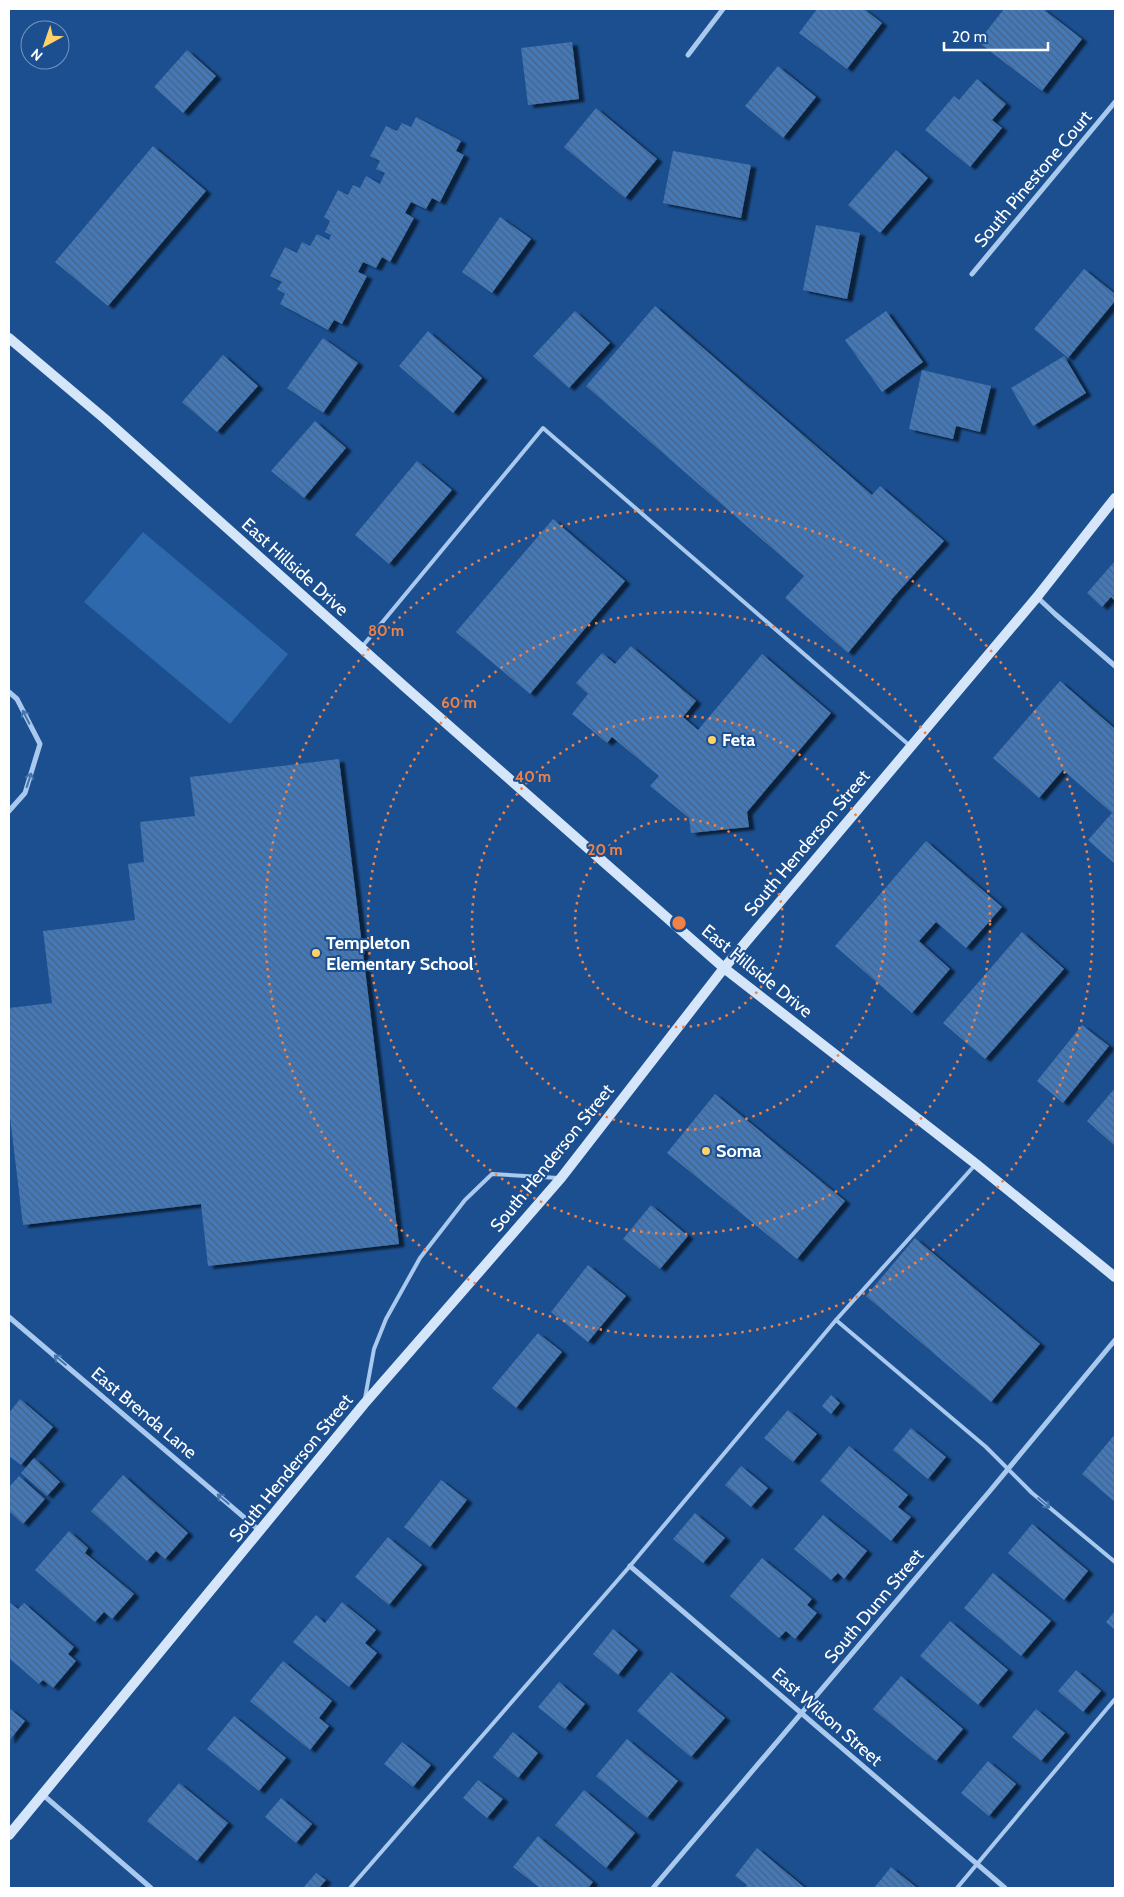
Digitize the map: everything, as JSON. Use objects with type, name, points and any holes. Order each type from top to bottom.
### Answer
[{"type":"street","points":[[688,56],[723,9]]},
{"type":"street","name":"South Pinestone Court","points":[[972,274],[1115,102]]},
{"type":"street","name":"East Hillside Drive","points":[[9,338],[106,419],[361,648],[724,968],[976,1164],[1115,1277]]},
{"type":"street","name":"South Henderson Street","points":[[9,1835],[364,1404],[561,1178],[724,968],[1037,597],[1115,498]]},
{"type":"street","points":[[1037,597],[1115,666]]},
{"type":"street","points":[[9,692],[17,699],[40,744],[25,793],[9,811]]},
{"type":"street","name":"East Brenda Lane","points":[[9,1317],[260,1531]]},
{"type":"street","name":"South Dunn Street","points":[[653,1888],[1115,1340]]},
{"type":"street","name":"East Wilson Street","points":[[630,1566],[1005,1888]]},
{"type":"street","points":[[42,1794],[151,1888]]},
{"type":"lane","points":[[361,648],[543,428],[910,746]]},
{"type":"lane","points":[[350,1888],[630,1566],[836,1320],[976,1164]]},
{"type":"lane","points":[[364,1404],[374,1349],[386,1319],[420,1258],[465,1200],[492,1174],[561,1178]]},
{"type":"lane","points":[[836,1320],[986,1447],[1032,1493],[1115,1562]]},
{"type":"lane","points":[[957,1888],[1115,1699]]},
{"type":"shaded area","points":[[143,532],[288,654],[230,724],[84,602]]},
{"type":"building","points":[[817,9],[864,9],[882,23],[847,69],[799,33]]},
{"type":"building","points":[[1004,9],[1043,9],[1082,39],[1042,91],[978,42]]},
{"type":"building","points":[[572,42],[579,99],[528,105],[521,48]]},
{"type":"building","points":[[187,50],[216,76],[183,113],[154,87]]},
{"type":"building","points":[[778,66],[816,97],[783,138],[745,106]]},
{"type":"building","points":[[977,79],[1006,104],[992,120],[1002,128],[970,167],[925,130],[954,96],[959,100]]},
{"type":"building","points":[[596,108],[657,159],[625,198],[564,147]]},
{"type":"building","points":[[416,117],[461,141],[456,151],[464,155],[440,202],[432,198],[426,209],[411,202],[405,213],[414,218],[390,262],[382,257],[376,268],[363,262],[358,272],[367,276],[342,324],[334,320],[328,330],[280,304],[285,294],[277,289],[282,282],[270,276],[285,247],[297,253],[302,242],[310,246],[317,234],[329,240],[331,235],[325,232],[330,221],[324,217],[338,190],[348,195],[353,185],[360,188],[366,176],[380,184],[385,173],[376,169],[380,161],[370,156],[386,126],[397,131],[402,123],[411,127]]},
{"type":"building","points":[[153,146],[206,191],[108,306],[55,262]]},
{"type":"building","points":[[896,150],[928,178],[880,233],[848,205]]},
{"type":"building","points":[[673,151],[751,165],[741,218],[663,203]]},
{"type":"building","points":[[500,217],[531,239],[492,293],[462,272]]},
{"type":"building","points":[[816,225],[860,233],[847,299],[803,290]]},
{"type":"building","points":[[1084,269],[1115,294],[1115,301],[1068,358],[1034,329]]},
{"type":"building","points":[[655,306],[872,495],[880,486],[944,541],[891,600],[848,653],[785,598],[804,576],[586,386]]},
{"type":"building","points":[[575,311],[610,343],[569,388],[533,356]]},
{"type":"building","points":[[886,311],[923,362],[882,392],[845,340]]},
{"type":"building","points":[[428,331],[482,378],[453,413],[399,366]]},
{"type":"building","points":[[323,338],[358,363],[323,413],[287,388]]},
{"type":"building","points":[[223,355],[258,386],[217,432],[182,402]]},
{"type":"building","points":[[1064,356],[1086,393],[1033,426],[1011,388]]},
{"type":"building","points":[[922,370],[991,386],[980,432],[956,426],[953,439],[909,429]]},
{"type":"building","points":[[315,421],[346,448],[304,498],[271,471]]},
{"type":"building","points":[[417,461],[452,490],[389,564],[355,535]]},
{"type":"building","points":[[553,519],[625,581],[530,694],[456,632]]},
{"type":"building","points":[[1115,561],[1115,601],[1111,597],[1102,607],[1087,593]]},
{"type":"building","name":"Feta","points":[[631,646],[696,701],[683,717],[698,730],[762,654],[831,713],[747,812],[749,827],[691,833],[689,818],[650,786],[659,776],[612,737],[607,743],[572,714],[588,694],[576,683],[602,653],[615,664]]},
{"type":"building","points":[[1060,681],[1115,729],[1115,864],[1088,840],[1112,813],[1063,770],[1039,798],[993,758]]},
{"type":"building","points":[[339,759],[399,1244],[208,1266],[201,1204],[23,1225],[9,1109],[9,1008],[52,1003],[43,931],[135,920],[128,864],[144,862],[140,822],[195,816],[190,777]]},
{"type":"building","points":[[926,841],[1002,907],[966,948],[936,922],[919,941],[950,969],[912,1013],[835,946]]},
{"type":"building","points":[[1022,932],[1064,969],[985,1059],[943,1023]]},
{"type":"building","points":[[1082,1025],[1109,1046],[1063,1103],[1037,1081]]},
{"type":"building","points":[[1115,1088],[1115,1146],[1087,1121]]},
{"type":"building","points":[[715,1094],[845,1201],[797,1259],[667,1153]]},
{"type":"building","points":[[651,1205],[688,1236],[660,1269],[623,1239]]},
{"type":"building","points":[[915,1238],[1040,1344],[991,1402],[866,1296]]},
{"type":"building","points":[[588,1265],[626,1296],[588,1342],[551,1312]]},
{"type":"building","points":[[538,1333],[562,1352],[516,1408],[492,1388]]},
{"type":"building","points":[[831,1395],[840,1403],[831,1414],[822,1406]]},
{"type":"building","points":[[20,1399],[53,1427],[21,1465],[9,1456],[9,1413]]},
{"type":"building","points":[[788,1410],[817,1434],[793,1462],[764,1438]]},
{"type":"building","points":[[911,1428],[946,1457],[928,1479],[893,1450]]},
{"type":"building","points":[[1115,1434],[1115,1502],[1082,1474]]},
{"type":"building","points":[[849,1446],[908,1495],[898,1507],[911,1517],[891,1541],[820,1481]]},
{"type":"building","points":[[34,1458],[60,1482],[47,1496],[21,1473]]},
{"type":"building","points":[[741,1466],[768,1488],[751,1507],[725,1485]]},
{"type":"building","points":[[123,1475],[188,1533],[165,1559],[156,1551],[147,1561],[91,1511]]},
{"type":"building","points":[[19,1476],[45,1499],[23,1524],[9,1511],[9,1487]]},
{"type":"building","points":[[441,1480],[467,1500],[430,1547],[404,1527]]},
{"type":"building","points":[[695,1513],[725,1538],[703,1563],[673,1539]]},
{"type":"building","points":[[823,1515],[867,1551],[844,1579],[838,1573],[831,1580],[794,1549]]},
{"type":"building","points":[[1032,1524],[1088,1571],[1064,1600],[1008,1553]]},
{"type":"building","points":[[69,1531],[88,1548],[85,1553],[134,1594],[112,1619],[104,1612],[95,1622],[35,1570]]},
{"type":"building","points":[[388,1537],[422,1565],[389,1605],[355,1577]]},
{"type":"building","points":[[762,1558],[812,1599],[807,1605],[817,1613],[795,1639],[786,1631],[779,1638],[730,1596]]},
{"type":"building","points":[[993,1573],[1051,1621],[1021,1656],[964,1608]]},
{"type":"building","points":[[9,1602],[18,1609],[24,1603],[74,1647],[68,1654],[76,1661],[53,1688],[43,1680],[39,1684],[9,1658]]},
{"type":"building","points":[[342,1602],[376,1630],[365,1643],[377,1653],[349,1687],[293,1642],[316,1615],[325,1623]]},
{"type":"building","points":[[1115,1611],[1115,1630],[1106,1622]]},
{"type":"building","points":[[950,1621],[1008,1670],[978,1705],[920,1656]]},
{"type":"building","points":[[613,1629],[638,1650],[618,1675],[593,1654]]},
{"type":"building","points":[[283,1661],[332,1701],[319,1718],[329,1726],[310,1750],[250,1701]]},
{"type":"building","points":[[1076,1670],[1101,1691],[1083,1712],[1058,1691]]},
{"type":"building","points":[[671,1672],[725,1718],[691,1757],[637,1711]]},
{"type":"building","points":[[901,1676],[963,1729],[936,1761],[873,1709]]},
{"type":"building","points":[[559,1682],[585,1704],[565,1729],[538,1707]]},
{"type":"building","points":[[9,1708],[25,1721],[9,1741]]},
{"type":"building","points":[[1036,1709],[1065,1733],[1041,1761],[1012,1737]]},
{"type":"building","points":[[234,1716],[286,1758],[259,1791],[207,1749]]},
{"type":"building","points":[[513,1732],[538,1753],[518,1778],[493,1757]]},
{"type":"building","points":[[627,1739],[678,1781],[647,1818],[596,1776]]},
{"type":"building","points":[[402,1742],[431,1765],[413,1787],[384,1764]]},
{"type":"building","points":[[988,1761],[1016,1784],[989,1816],[961,1793]]},
{"type":"building","points":[[478,1780],[503,1799],[487,1818],[463,1798]]},
{"type":"building","points":[[179,1783],[228,1823],[197,1861],[147,1821]]},
{"type":"building","points":[[584,1790],[635,1833],[606,1868],[555,1825]]},
{"type":"building","points":[[281,1798],[312,1824],[296,1843],[265,1817]]},
{"type":"building","points":[[538,1836],[593,1882],[588,1888],[540,1888],[513,1867]]},
{"type":"building","points":[[757,1848],[805,1888],[744,1888],[747,1885],[735,1876]]},
{"type":"building","points":[[891,1867],[917,1888],[874,1888]]},
{"type":"building","points":[[316,1873],[326,1880],[319,1888],[303,1888]]},
{"type":"place","name":"Feta","points":[[712,740]]},
{"type":"place","name":"Templeton Elementary School","points":[[316,953]]},
{"type":"place","name":"Soma","points":[[706,1151]]}]
